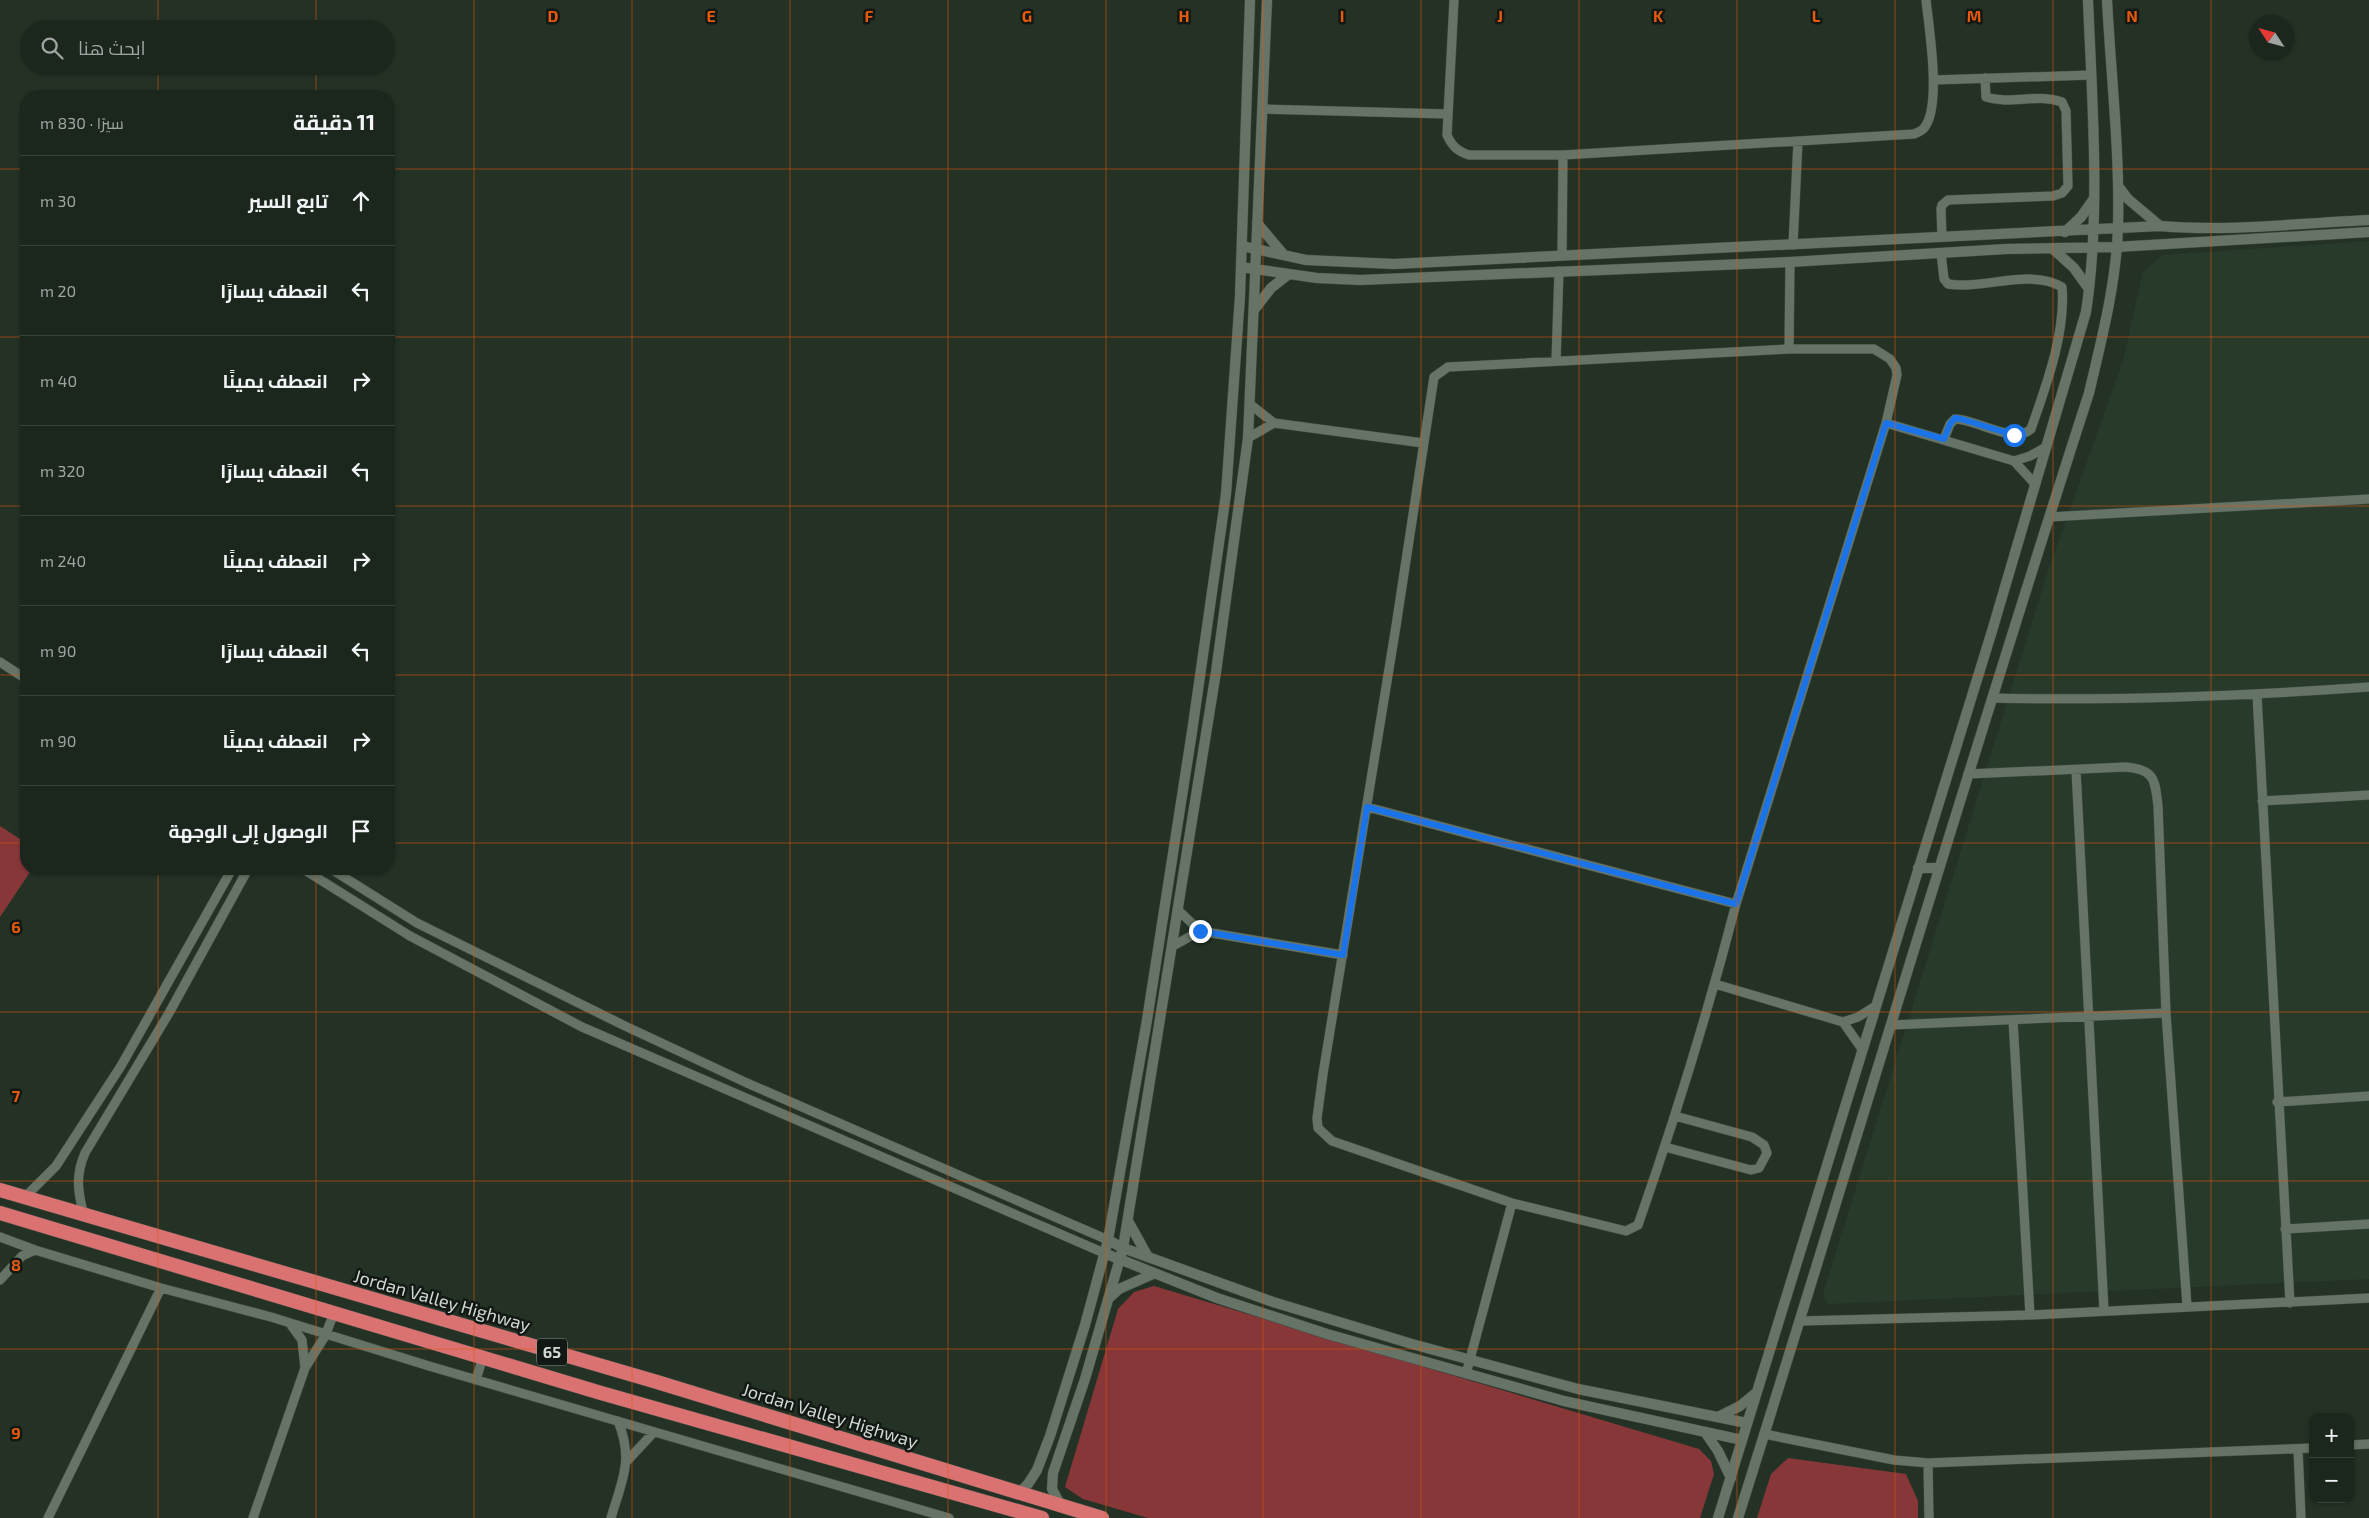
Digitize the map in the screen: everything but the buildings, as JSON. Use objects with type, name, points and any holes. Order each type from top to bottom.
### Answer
[{"type":"highway","name":"Jordan Valley Highway","points":[[0,1190],[657,1382],[1102,1518]]},
{"type":"highway","name":"65","points":[[0,1213],[484,1357],[1042,1518]]},
{"type":"street","points":[[1019,1493],[1032,1478],[1050,1436],[1085,1325],[1108,1240],[1147,1020],[1192,732],[1226,494],[1241,267],[1250,0]]},
{"type":"street","points":[[1060,1504],[1052,1489],[1053,1473],[1085,1379],[1128,1221],[1216,672],[1251,405],[1267,0]]},
{"type":"street","points":[[1454,0],[1447,135],[1459,151],[1469,155],[1563,155],[1914,134],[1923,130],[1928,122],[1934,80],[1926,0]]},
{"type":"street","points":[[1718,1518],[2022,532],[2034,483],[2078,343],[2089,289],[2093,248],[2094,199],[2088,0]]},
{"type":"street","points":[[1738,1518],[1801,1321],[1938,868],[2089,392],[2098,355],[2108,310],[2118,228],[2118,186],[2107,0]]},
{"type":"street","points":[[1934,80],[2091,75]]},
{"type":"street","points":[[1942,237],[1941,209],[1942,205],[1948,200],[2053,196],[2062,193],[2068,186],[2066,111],[2062,102],[2046,97],[1999,101],[1986,97],[1985,78]]},
{"type":"street","points":[[1263,109],[1447,114]]},
{"type":"street","points":[[1793,245],[1798,141]]},
{"type":"street","points":[[1562,255],[1563,155]]},
{"type":"street","points":[[2118,186],[2128,199],[2160,226]]},
{"type":"street","points":[[2065,232],[2081,217],[2094,199]]},
{"type":"street","points":[[1242,246],[1306,260],[1394,264],[2160,226],[2184,228],[2231,227],[2369,220]]},
{"type":"street","points":[[2334,233],[2335,222]]},
{"type":"street","points":[[1257,224],[1284,255]]},
{"type":"street","points":[[1241,267],[1289,274],[1360,280],[1790,262],[1941,253],[2093,248],[2369,232]]},
{"type":"street","points":[[2053,249],[2074,268],[2089,289]]},
{"type":"street","points":[[1941,253],[1944,279],[1948,284],[2013,280],[2053,282],[2062,287],[2063,301],[2055,352],[2031,429],[2026,434],[2014,435],[1955,418],[1950,424],[1944,439]]},
{"type":"street","points":[[1789,349],[1790,262]]},
{"type":"street","points":[[1556,361],[1559,272]]},
{"type":"street","points":[[1254,311],[1271,288],[1289,274]]},
{"type":"street","points":[[1789,349],[1874,349],[1890,359],[1896,368],[1897,375],[1886,423],[1736,904],[1715,984],[1675,1116],[1638,1225],[1630,1231],[1512,1203],[1332,1141],[1318,1128],[1317,1118],[1402,588],[1432,382],[1440,371],[1448,367],[1789,349]]},
{"type":"street","points":[[1251,405],[1274,424],[1423,444]]},
{"type":"street","points":[[1886,423],[2014,461],[2034,483]]},
{"type":"street","points":[[1248,438],[1274,424]]},
{"type":"street","points":[[2014,461],[2030,456],[2046,447]]},
{"type":"street","points":[[2049,517],[2369,499]]},
{"type":"street","points":[[0,662],[20,676]]},
{"type":"street","points":[[1992,698],[2074,700],[2257,695],[2369,687]]},
{"type":"street","points":[[2257,695],[2277,1102],[2290,1303]]},
{"type":"street","points":[[1968,774],[2138,768],[2145,771],[2155,782],[2158,806],[2166,1013],[2187,1306]]},
{"type":"street","points":[[2076,770],[2104,1311]]},
{"type":"street","points":[[2262,801],[2369,795]]},
{"type":"street","points":[[1367,807],[1736,904]]},
{"type":"street","points":[[1918,868],[1938,868]]},
{"type":"street","points":[[26,1198],[56,1166],[116,1074],[229,875]]},
{"type":"street","points":[[84,1216],[77,1187],[77,1176],[85,1153],[169,1013],[245,875]]},
{"type":"street","points":[[313,875],[410,936],[582,1027],[1153,1274],[1275,1317],[1466,1374],[1564,1401],[1742,1440]]},
{"type":"street","points":[[341,875],[417,923],[625,1026],[747,1083],[1108,1240],[1122,1248],[1273,1302],[1470,1360],[1578,1389],[1747,1423]]},
{"type":"street","points":[[1178,911],[1200,931],[1343,955]]},
{"type":"street","points":[[1173,946],[1200,931]]},
{"type":"street","points":[[1715,984],[1843,1022],[1862,1049]]},
{"type":"street","points":[[1843,1022],[1874,1007]]},
{"type":"street","points":[[1891,1025],[2166,1013]]},
{"type":"street","points":[[2013,1020],[2030,1315]]},
{"type":"street","points":[[2277,1102],[2369,1096]]},
{"type":"street","points":[[1665,1147],[1755,1170],[1763,1162],[1767,1153],[1764,1145],[1752,1137],[1675,1116]]},
{"type":"street","points":[[1466,1374],[1512,1203]]},
{"type":"street","points":[[1128,1221],[1148,1256]]},
{"type":"street","points":[[2286,1229],[2369,1224]]},
{"type":"street","points":[[0,1237],[35,1250],[161,1288],[290,1324],[325,1336],[949,1518]]},
{"type":"street","points":[[0,1280],[22,1256],[35,1250]]},
{"type":"street","points":[[1108,1300],[1126,1285],[1153,1274]]},
{"type":"street","points":[[48,1518],[161,1288]]},
{"type":"street","points":[[1801,1321],[2030,1315],[2369,1298]]},
{"type":"street","points":[[253,1518],[305,1368],[325,1336],[334,1313]]},
{"type":"street","points":[[290,1324],[302,1340],[305,1368]]},
{"type":"street","points":[[476,1380],[484,1357]]},
{"type":"street","points":[[1718,1417],[1740,1406],[1758,1391]]},
{"type":"street","points":[[611,1518],[627,1461],[625,1438],[618,1421]]},
{"type":"street","points":[[627,1461],[654,1432]]},
{"type":"street","points":[[1705,1432],[1718,1451],[1731,1478]]},
{"type":"street","points":[[1764,1434],[1886,1458],[1928,1463],[2309,1448]]},
{"type":"street","points":[[2354,1445],[2369,1444]]},
{"type":"street","points":[[2298,1449],[2301,1518]]},
{"type":"street","points":[[1928,1463],[1929,1518]]},
{"type":"shaded area","points":[[2369,241],[2369,1279],[1827,1304],[1823,1294],[2048,571],[2123,361],[2143,272],[2163,255]]},
{"type":"shaded area","points":[[0,826],[20,839],[20,875],[28,875],[0,917]]},
{"type":"shaded area","points":[[1154,1286],[1699,1449],[1711,1461],[1714,1474],[1700,1518],[1148,1518],[1083,1499],[1065,1487],[1118,1309],[1134,1292]]},
{"type":"shaded area","points":[[1788,1458],[1906,1474],[1918,1501],[1918,1518],[1757,1518],[1771,1474]]},
{"type":"route","points":[[1200,931],[1343,955],[1367,807],[1736,904],[1866,482],[1886,423],[1944,439],[1951,422],[1955,418],[2014,435]]}]
